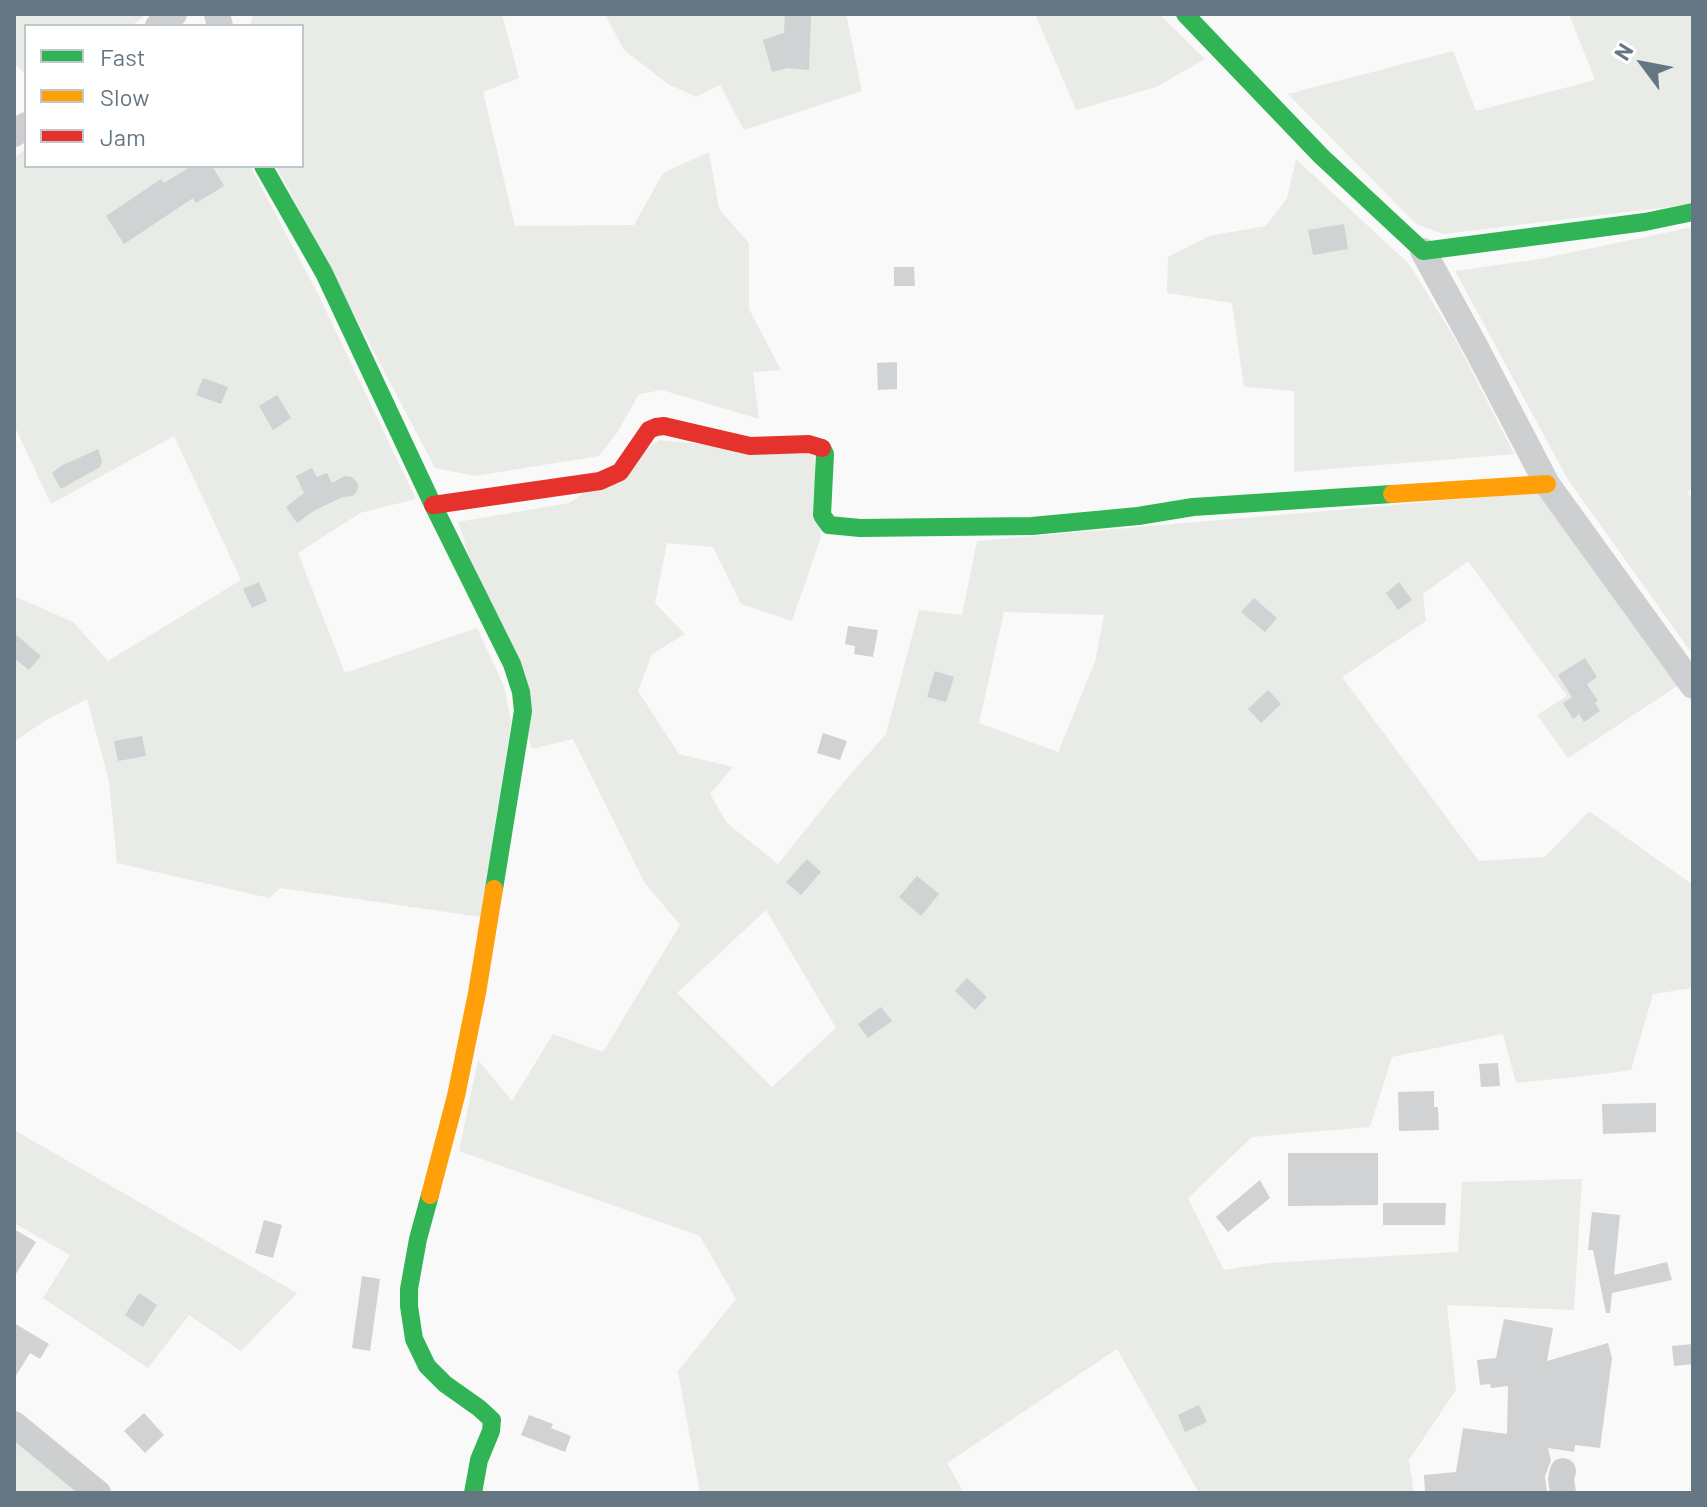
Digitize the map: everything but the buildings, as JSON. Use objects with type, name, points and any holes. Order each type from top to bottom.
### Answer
[{"type":"street","points":[[1185,14],[1321,156],[1423,251],[1547,484],[1693,686]]},
{"type":"street","points":[[264,168],[324,273],[512,664],[521,692],[523,711],[474,1008],[456,1096],[418,1239],[409,1289],[414,1339],[427,1366],[492,1420],[491,1431],[479,1460],[473,1493]]},
{"type":"street","points":[[1423,251],[1645,222],[1693,212]]},
{"type":"street","points":[[433,505],[600,481],[620,472],[649,430],[664,426],[750,446],[809,444],[821,447],[825,454],[822,515],[829,525],[860,528],[1032,526],[1138,516],[1193,507],[1547,484]]},
{"type":"street","points":[[14,1424],[98,1493]]},
{"type":"shaded area","points":[[14,14],[147,14],[134,24],[24,24],[24,72],[14,64]]},
{"type":"shaded area","points":[[253,14],[502,14],[519,78],[483,92],[515,226],[634,225],[663,173],[709,152],[719,209],[749,243],[749,309],[781,370],[753,372],[759,419],[662,390],[639,394],[617,433],[599,456],[475,476],[435,468],[277,168],[304,168],[304,24],[250,24]]},
{"type":"shaded area","points":[[605,14],[846,14],[862,91],[744,130],[720,85],[696,97],[668,84],[624,50]]},
{"type":"shaded area","points":[[1035,14],[1159,14],[1205,59],[1156,87],[1076,110]]},
{"type":"shaded area","points":[[1569,14],[1693,14],[1693,204],[1443,234],[1416,224],[1288,94],[1453,51],[1476,111],[1595,80]]},
{"type":"shaded area","points":[[24,150],[24,168],[251,168],[317,292],[416,499],[360,513],[298,553],[345,673],[477,628],[504,686],[511,722],[481,917],[280,888],[269,898],[117,863],[109,781],[87,699],[46,720],[14,742],[14,596],[73,622],[108,661],[241,580],[174,436],[51,504],[14,425],[14,158]]},
{"type":"shaded area","points":[[1296,159],[1410,265],[1458,344],[1514,454],[1294,472],[1294,391],[1244,387],[1232,303],[1167,293],[1168,257],[1209,236],[1266,226],[1287,198]]},
{"type":"shaded area","points":[[1693,227],[1693,485],[1687,494],[1693,497],[1693,655],[1567,478],[1455,271],[1540,259]]},
{"type":"shaded area","points":[[659,440],[814,455],[821,537],[792,621],[741,604],[713,547],[667,543],[655,603],[685,634],[652,654],[638,691],[679,754],[733,767],[710,794],[727,823],[778,864],[886,734],[919,610],[962,615],[977,541],[1544,492],[1679,685],[1568,758],[1537,715],[1567,696],[1468,561],[1423,594],[1426,621],[1342,677],[1479,861],[1545,857],[1589,811],[1693,885],[1693,988],[1653,994],[1631,1070],[1516,1083],[1503,1034],[1392,1057],[1370,1127],[1252,1137],[1188,1198],[1224,1270],[1269,1263],[1458,1252],[1462,1182],[1582,1179],[1574,1310],[1447,1305],[1456,1390],[1409,1460],[1414,1493],[1199,1493],[1117,1349],[947,1463],[964,1493],[700,1493],[678,1371],[736,1299],[700,1236],[459,1151],[478,1060],[512,1101],[553,1034],[603,1052],[680,925],[644,882],[573,739],[532,749],[458,522],[569,503]],"holes":[[[1004,612],[1104,615],[1095,662],[1058,752],[979,723]],[[766,910],[836,1028],[772,1087],[677,993]]]},
{"type":"shaded area","points":[[14,1130],[297,1293],[241,1351],[189,1315],[148,1368],[43,1298],[70,1255],[14,1223]]},
{"type":"shaded area","points":[[14,1438],[82,1493],[14,1493]]},
{"type":"traffic: fast","points":[[1185,14],[1321,156],[1423,251],[1645,222],[1693,212]]},
{"type":"traffic: fast","points":[[264,168],[324,273],[512,664],[521,692],[523,711],[494,889]]},
{"type":"traffic: fast","points":[[822,448],[825,454],[822,515],[829,525],[860,528],[1032,526],[1138,516],[1193,507],[1392,494]]},
{"type":"traffic: fast","points":[[430,1195],[418,1239],[409,1306],[414,1339],[427,1366],[492,1420],[491,1431],[479,1460],[473,1493]]},
{"type":"traffic: slow","points":[[1392,494],[1547,484]]},
{"type":"traffic: slow","points":[[430,1195],[456,1096],[494,889]]},
{"type":"traffic: jam","points":[[433,505],[600,481],[620,472],[649,430],[656,427],[664,426],[750,446],[809,444],[822,448]]}]
